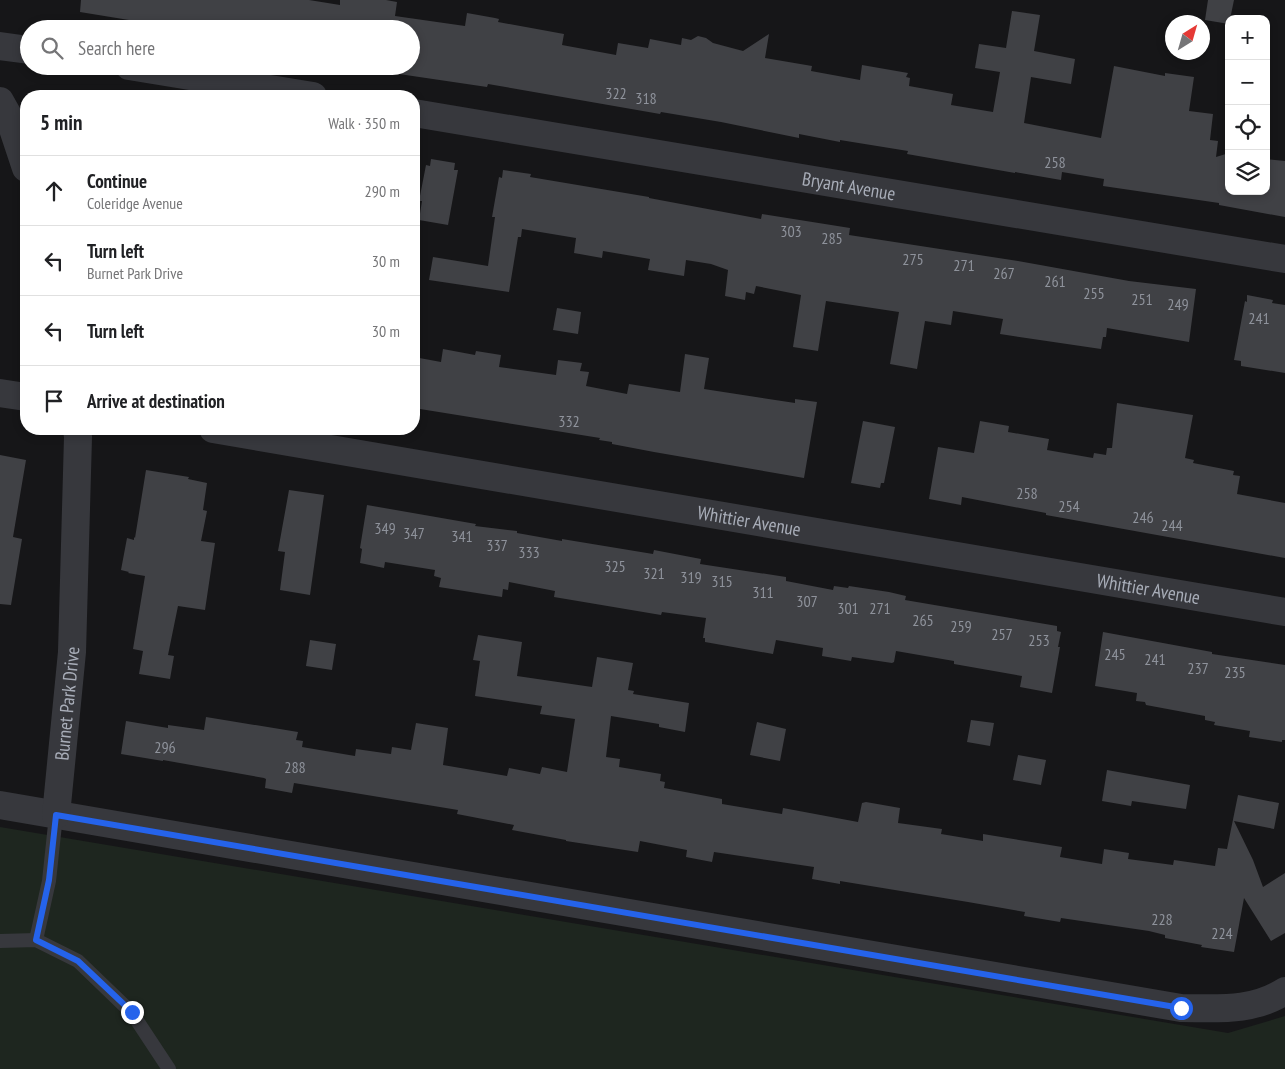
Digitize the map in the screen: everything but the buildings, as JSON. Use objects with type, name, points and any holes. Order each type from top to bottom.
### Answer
[{"type":"street","points":[[0,46],[20,49]]},
{"type":"street","points":[[184,75],[277,90]]},
{"type":"street","points":[[0,101],[9,117],[20,150]]},
{"type":"street","name":"Bryant Avenue","points":[[420,114],[1285,259]]},
{"type":"street","points":[[0,392],[20,396]]},
{"type":"street","name":"Burnet Park Drive","points":[[56,815],[72,652],[78,435]]},
{"type":"street","name":"Whittier Avenue","points":[[247,435],[1285,612]]},
{"type":"street","points":[[0,805],[1181,1008],[1236,1009],[1257,1004],[1285,991]]},
{"type":"lane","name":"Burnet Park Drive","points":[[36,940],[49,880],[56,815]]},
{"type":"lane","points":[[0,941],[36,940],[78,961],[132,1012],[169,1069]]},
{"type":"shaded area","points":[[0,827],[1228,1033],[1285,1016],[1285,1069],[0,1069]]},
{"type":"route","points":[[132,1012],[78,961],[36,940],[49,880],[56,815],[1181,1008]]}]
